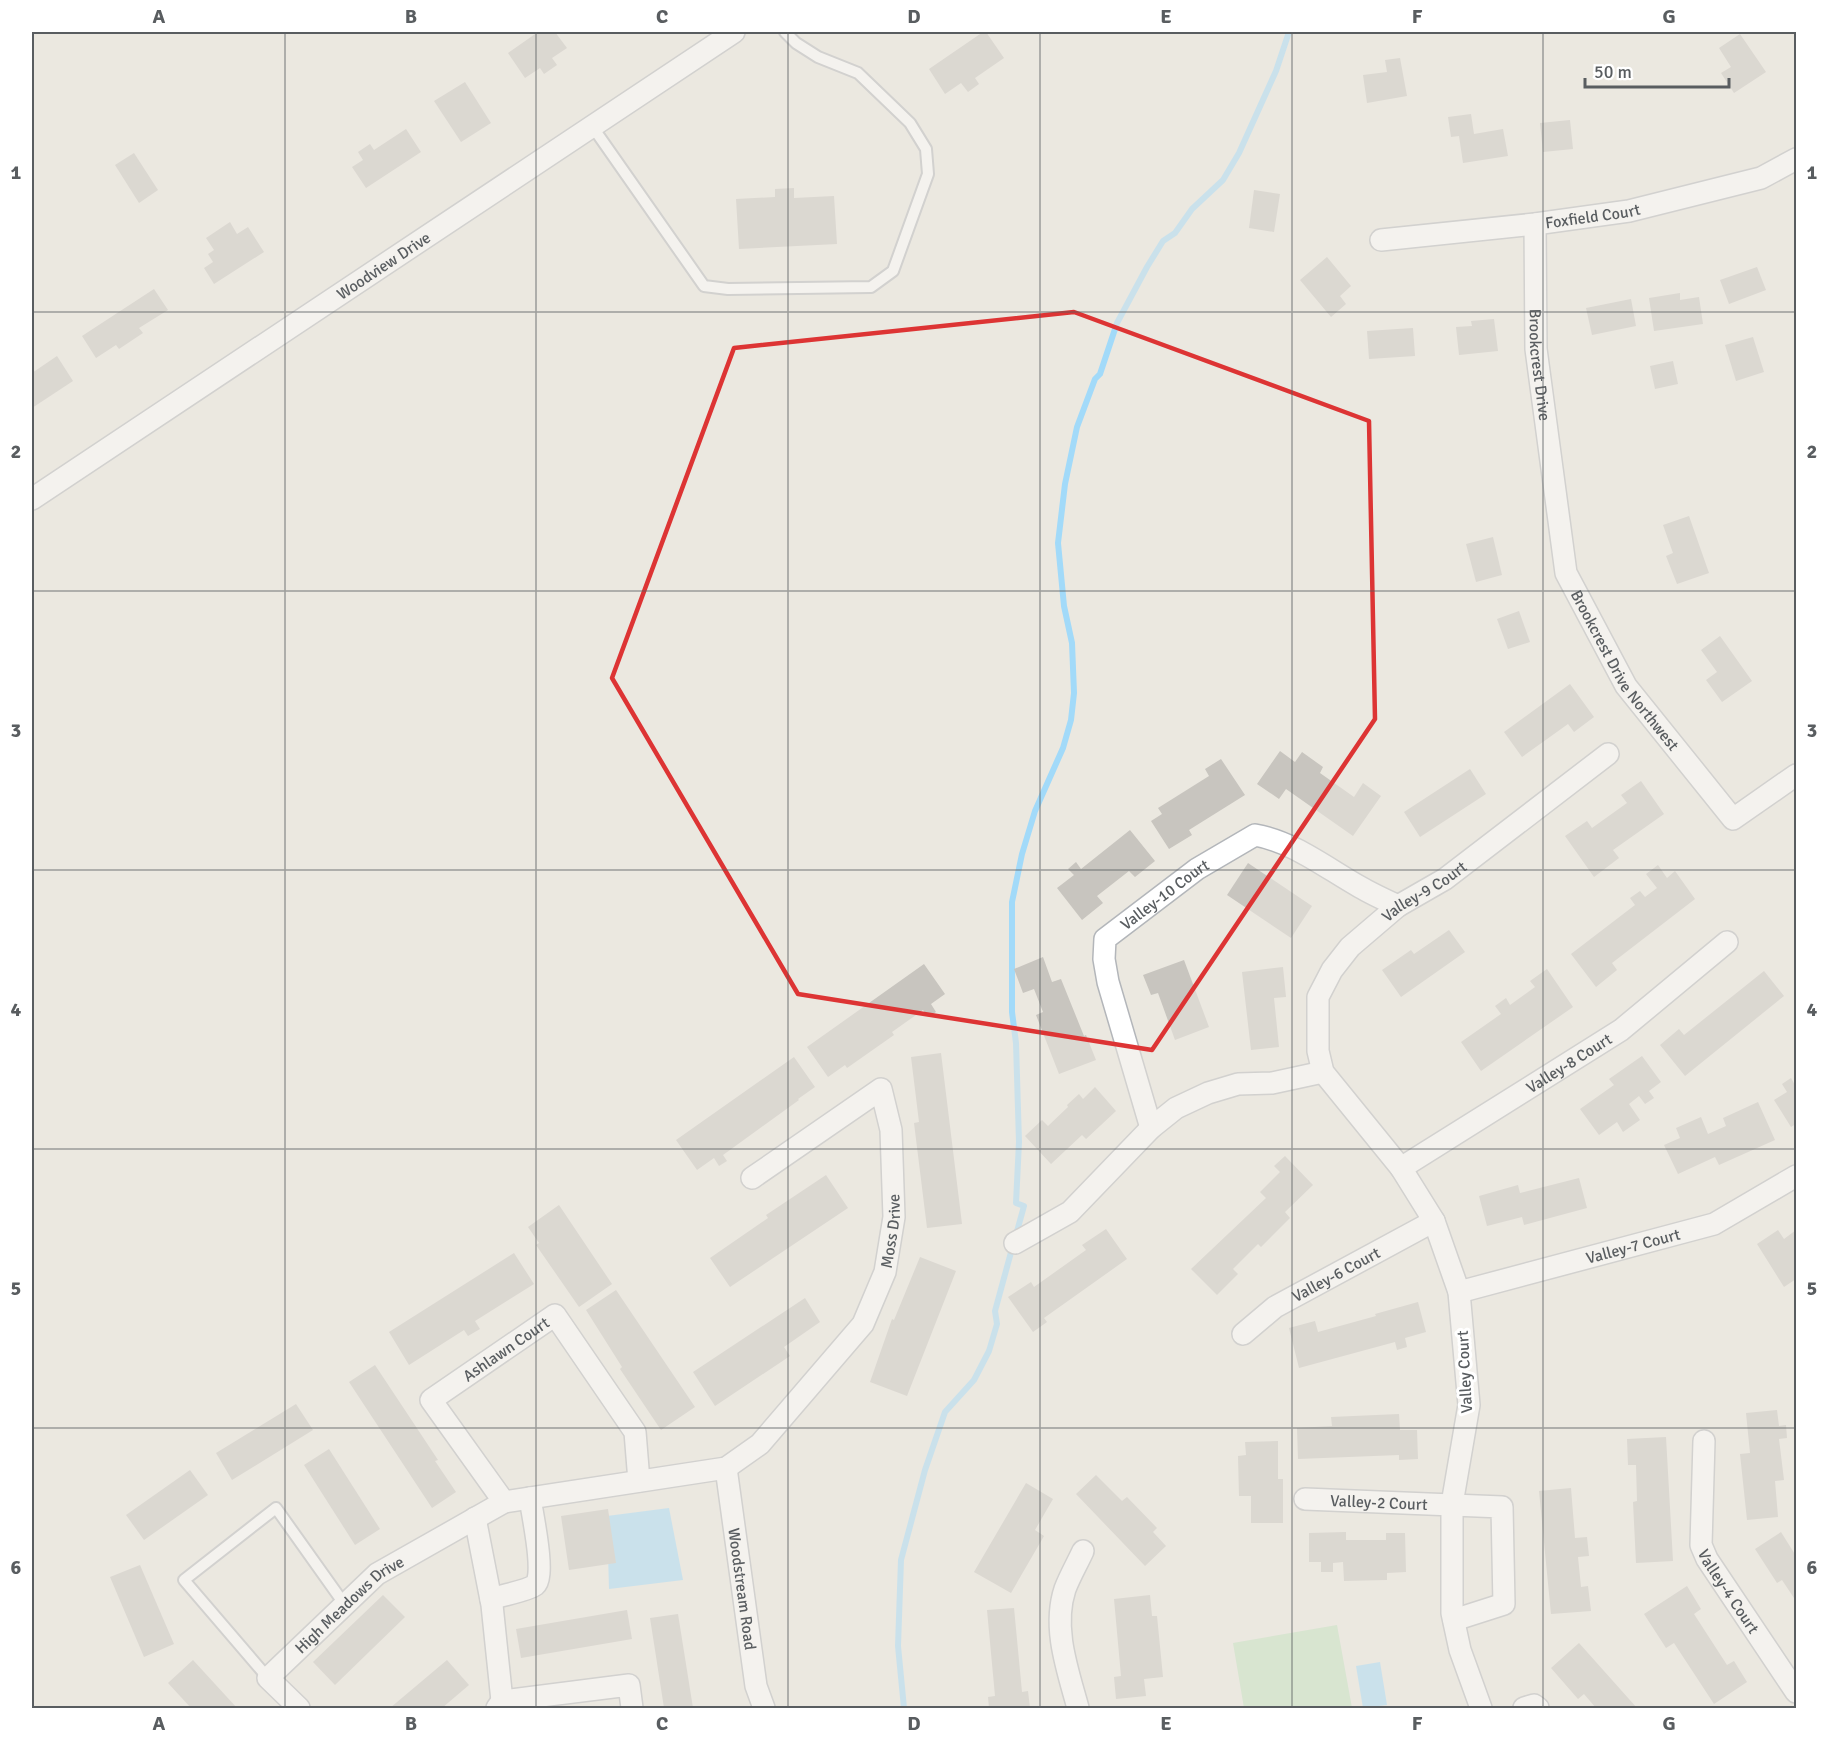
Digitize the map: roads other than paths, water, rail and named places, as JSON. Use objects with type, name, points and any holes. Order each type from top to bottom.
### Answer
[{"type":"street","name":"Woodview Drive","points":[[32,499],[734,32]]},
{"type":"street","name":"Foxfield Court","points":[[1381,240],[1535,224],[1629,211],[1761,178],[1797,159]]},
{"type":"street","name":"Brookcrest Drive","points":[[1535,224],[1536,349],[1557,503]]},
{"type":"street","name":"Brookcrest Drive Northwest","points":[[1557,503],[1566,573],[1626,686],[1733,819],[1797,775]]},
{"type":"street","name":"Valley-9 Court","points":[[1323,1072],[1318,1051],[1318,997],[1332,970],[1350,947],[1398,906],[1445,879],[1608,754]]},
{"type":"street","name":"Valley-10 Court","points":[[1151,1128],[1108,982],[1104,959],[1105,939],[1197,869],[1255,835],[1276,839],[1295,848],[1362,888],[1398,906]]},
{"type":"street","name":"Valley-8 Court","points":[[1401,1168],[1621,1030],[1727,942]]},
{"type":"street","points":[[1015,1243],[1070,1212],[1151,1128],[1176,1108],[1208,1093],[1238,1084],[1272,1083],[1323,1072]]},
{"type":"street","name":"Valley Court","points":[[1323,1072],[1401,1168],[1434,1221],[1459,1292],[1469,1406],[1452,1504],[1452,1613],[1460,1650],[1481,1708]]},
{"type":"street","name":"Moss Drive","points":[[726,1468],[760,1444],[863,1323],[885,1272],[894,1217],[891,1130],[881,1089],[752,1178]]},
{"type":"street","name":"Valley-7 Court","points":[[1459,1292],[1714,1224],[1797,1176]]},
{"type":"street","name":"Valley-6 Court","points":[[1242,1334],[1275,1307],[1434,1221]]},
{"type":"street","name":"Ashlawn Court","points":[[504,1502],[431,1400],[555,1316],[634,1432],[639,1481]]},
{"type":"street","name":"Valley-4 Court","points":[[1704,1441],[1701,1545],[1707,1559],[1797,1692]]},
{"type":"street","name":"High Meadows Drive","points":[[268,1678],[377,1574],[504,1502],[726,1468]]},
{"type":"street","name":"Woodstream Road","points":[[726,1468],[756,1686],[764,1708]]},
{"type":"street","points":[[491,1599],[534,1586],[540,1579],[530,1498]]},
{"type":"street","name":"Valley-2 Court","points":[[1305,1499],[1502,1507],[1504,1604],[1454,1620]]},
{"type":"street","points":[[475,1518],[491,1599],[499,1705],[629,1685],[632,1708]]},
{"type":"street","points":[[1078,1708],[1062,1646],[1060,1617],[1065,1590],[1083,1551]]},
{"type":"street","points":[[268,1678],[299,1708]]},
{"type":"street","points":[[1524,1708],[1534,1705],[1538,1708]]},
{"type":"lane","points":[[592,126],[704,286],[728,289],[871,287],[893,272],[928,174],[926,149],[910,123],[858,73],[818,57],[796,43],[785,32]]},
{"type":"lane","points":[[268,1678],[184,1580],[276,1508],[345,1605]]},
{"type":"water","points":[[669,1508],[683,1580],[609,1589],[607,1516]]},
{"type":"water","points":[[1380,1662],[1387,1705],[1363,1708],[1356,1666]]},
{"type":"waterway","points":[[1016,1235],[1024,1206],[1016,1203],[1019,1142],[1016,1043],[1012,1012],[1012,902],[1022,854],[1035,811],[1063,748],[1071,720],[1074,693],[1072,643],[1064,606],[1058,543],[1065,484],[1077,427],[1095,379],[1100,374],[1117,323],[1147,267],[1163,241],[1175,233],[1192,209],[1223,180],[1239,153],[1276,71],[1289,32]]},
{"type":"waterway","points":[[904,1708],[898,1646],[901,1560],[925,1470],[945,1412],[974,1380],[989,1351],[997,1324],[995,1311],[1013,1245]]}]
